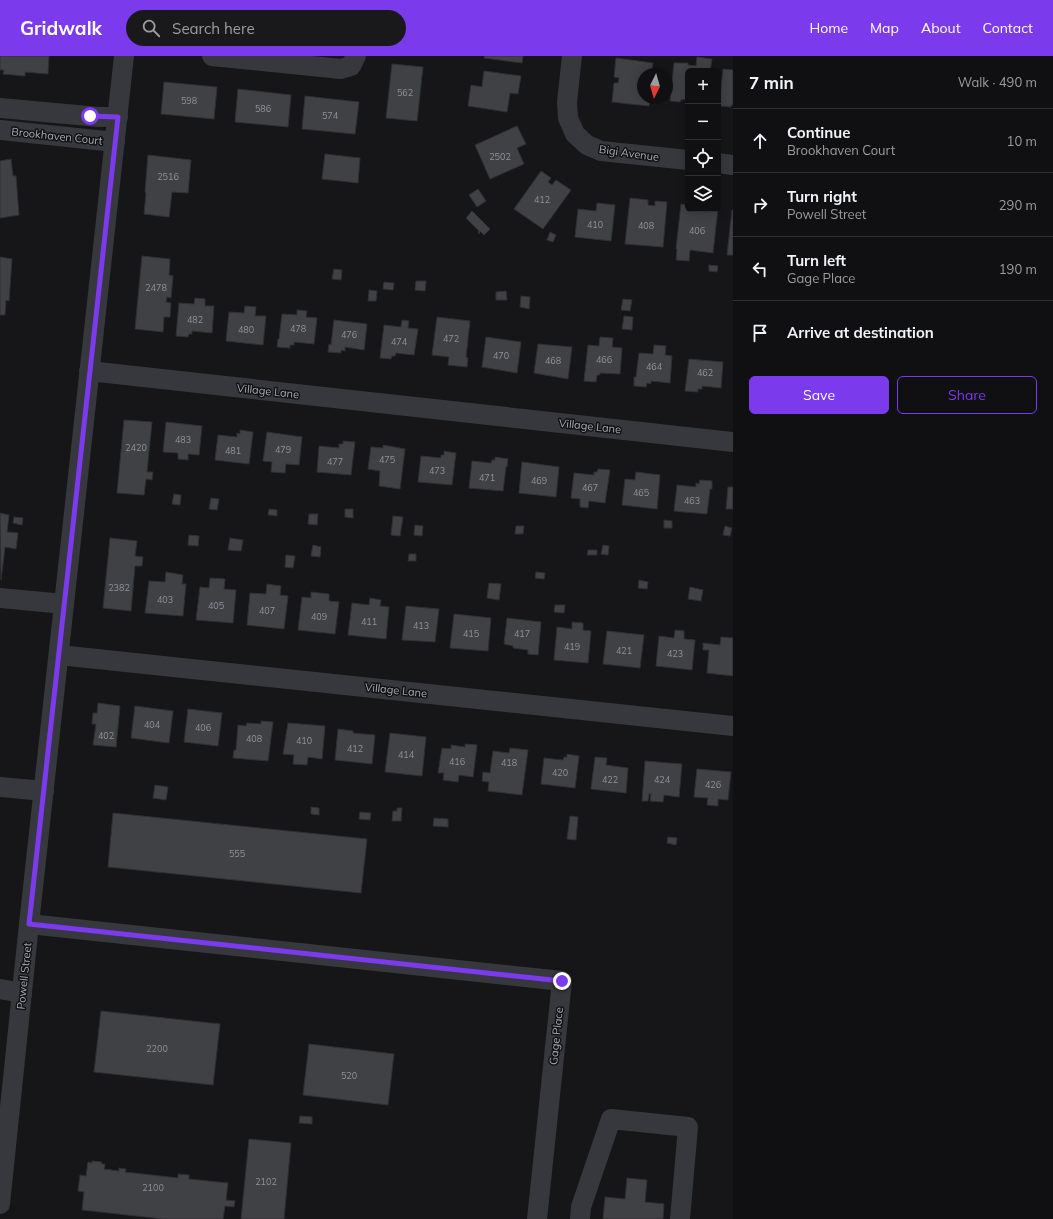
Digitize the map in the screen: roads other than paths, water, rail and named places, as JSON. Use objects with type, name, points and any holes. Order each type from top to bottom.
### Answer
[{"type":"street","name":"Powell Street","points":[[0,1204],[58,655],[124,56]]},
{"type":"street","points":[[212,56],[341,69],[351,66],[356,56]]},
{"type":"street","name":"Bigi Avenue","points":[[572,56],[567,102],[568,118],[575,134],[587,145],[601,151],[685,160]]},
{"type":"street","name":"Brookhaven Court","points":[[0,108],[99,117],[118,117]]},
{"type":"street","name":"Brookhaven Court","points":[[0,130],[115,142]]},
{"type":"street","points":[[721,163],[733,165]]},
{"type":"street","name":"Village Lane","points":[[89,371],[733,442]]},
{"type":"street","points":[[0,598],[64,604]]},
{"type":"street","name":"Village Lane","points":[[58,655],[733,726]]},
{"type":"street","points":[[0,787],[44,791]]},
{"type":"street","name":"Gage Place","points":[[29,924],[562,981],[537,1219]]},
{"type":"street","points":[[0,989],[22,993]]},
{"type":"street","points":[[580,1219],[581,1207],[611,1119],[688,1127],[680,1219]]}]
